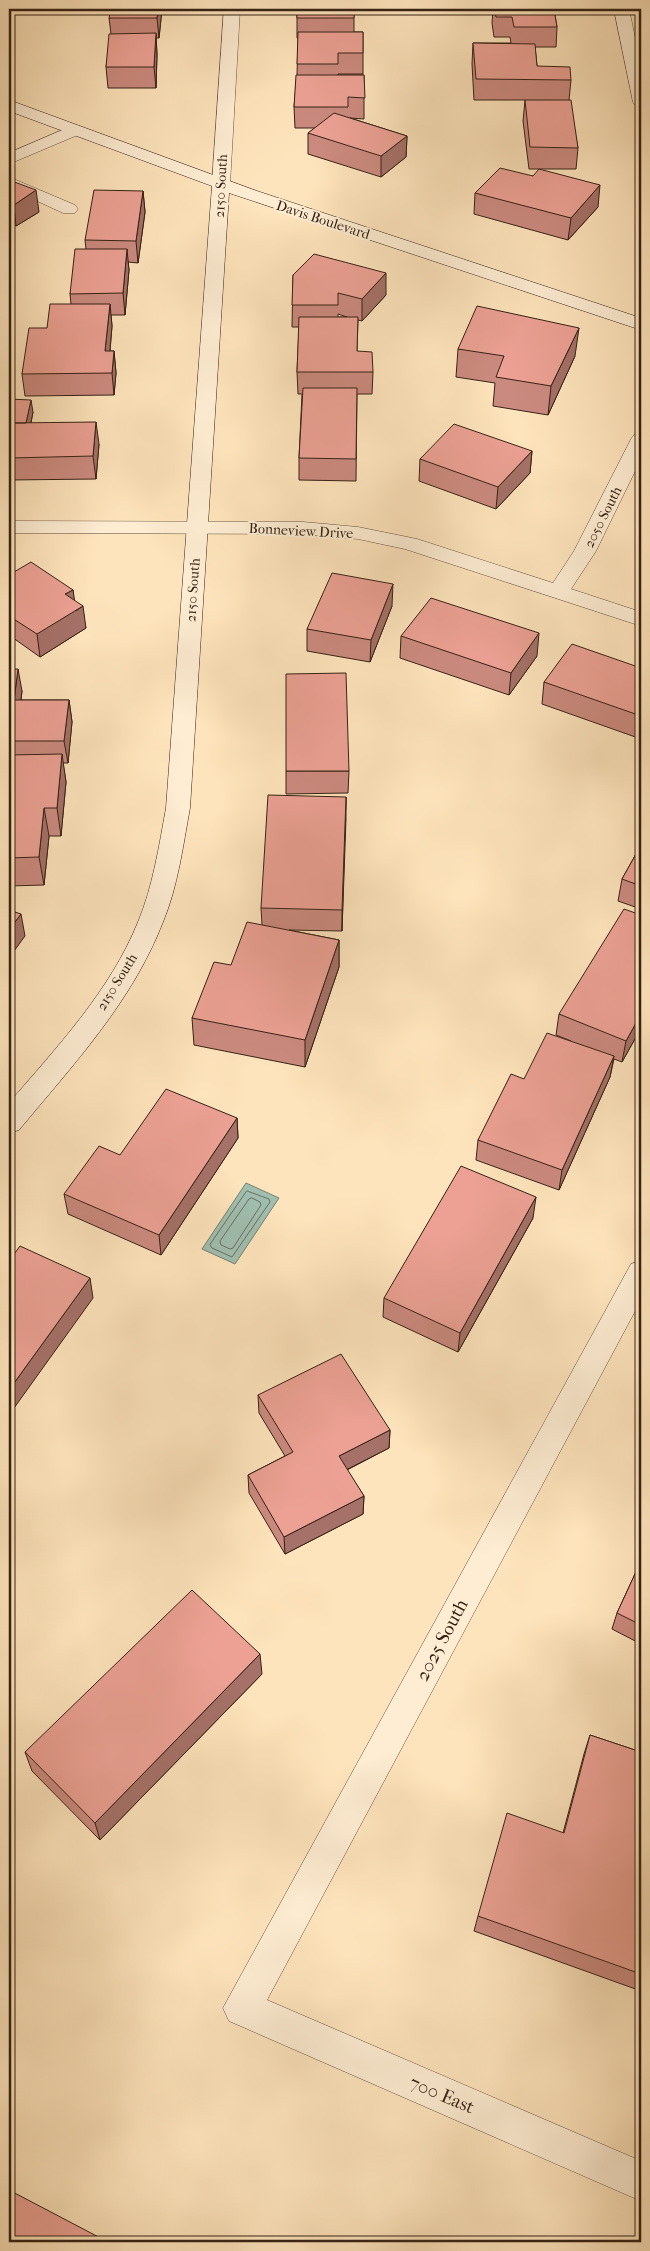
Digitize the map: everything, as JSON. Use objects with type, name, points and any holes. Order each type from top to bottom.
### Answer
[{"type":"street","name":"2150 South","points":[[9,1122],[89,1025],[123,977],[150,922],[168,864],[178,808],[232,9]]},
{"type":"street","points":[[621,9],[641,102]]},
{"type":"street","name":"Davis Boulevard","points":[[9,106],[221,184],[641,324]]},
{"type":"street","points":[[9,160],[74,130]]},
{"type":"street","points":[[9,182],[69,209]]},
{"type":"street","name":"2050 South","points":[[559,591],[586,551],[641,439]]},
{"type":"street","name":"Bonneview Drive","points":[[9,527],[303,528],[358,533],[410,544],[641,619]]},
{"type":"street","name":"2025 South","points":[[242,2008],[641,1272]]},
{"type":"street","name":"700 East","points":[[242,2008],[641,2181]]},
{"type":"water","points":[[246,1183],[279,1198],[235,1264],[202,1249]]},
{"type":"building","points":[[111,9],[158,9],[157,18],[109,18]]},
{"type":"building","points":[[297,9],[354,9],[354,18],[297,18]]},
{"type":"building","points":[[494,9],[554,9],[557,27],[514,27],[512,17],[496,17]]},
{"type":"building","points":[[298,32],[363,32],[363,53],[338,53],[338,64],[297,64]]},
{"type":"building","points":[[156,33],[154,67],[106,67],[109,34]]},
{"type":"building","points":[[473,43],[535,44],[537,66],[570,67],[571,80],[476,79]]},
{"type":"building","points":[[296,75],[364,75],[365,98],[348,97],[348,107],[294,107]]},
{"type":"building","points":[[525,100],[571,100],[578,148],[530,147]]},
{"type":"building","points":[[334,113],[407,136],[381,156],[308,133]]},
{"type":"building","points":[[500,168],[533,176],[539,169],[600,185],[571,218],[475,193]]},
{"type":"building","points":[[9,180],[36,190],[14,205],[9,203]]},
{"type":"building","points":[[94,190],[143,191],[136,241],[85,240]]},
{"type":"building","points":[[75,249],[127,249],[123,293],[70,294]]},
{"type":"building","points":[[314,254],[386,273],[362,299],[338,293],[338,305],[292,305],[293,275]]},
{"type":"building","points":[[50,304],[110,304],[105,351],[114,351],[112,373],[22,374],[29,328],[47,328]]},
{"type":"building","points":[[477,306],[579,328],[551,386],[496,377],[504,356],[458,349]]},
{"type":"building","points":[[299,317],[358,317],[357,351],[372,352],[373,372],[297,372]]},
{"type":"building","points":[[303,388],[357,388],[356,459],[299,458]]},
{"type":"building","points":[[9,399],[31,400],[26,423],[9,423]]},
{"type":"building","points":[[96,422],[93,456],[9,458],[9,423]]},
{"type":"building","points":[[454,424],[532,451],[498,487],[420,459]]},
{"type":"building","points":[[31,562],[73,590],[65,594],[83,606],[37,634],[9,616],[9,571],[14,572]]},
{"type":"building","points":[[332,573],[393,584],[371,640],[307,629]]},
{"type":"building","points":[[431,598],[539,633],[511,673],[401,636]]},
{"type":"building","points":[[572,644],[641,668],[641,716],[544,682]]},
{"type":"building","points":[[9,669],[18,669],[14,700],[69,700],[64,741],[9,741]]},
{"type":"building","points":[[346,673],[349,771],[286,771],[286,674]]},
{"type":"building","points":[[62,754],[57,808],[44,808],[39,857],[9,858],[9,755]]},
{"type":"building","points":[[268,795],[346,797],[342,910],[261,908]]},
{"type":"building","points":[[641,845],[641,886],[622,879]]},
{"type":"building","points":[[624,909],[641,915],[641,1014],[626,1041],[559,1014]]},
{"type":"building","points":[[9,910],[21,914],[9,930]]},
{"type":"building","points":[[247,922],[339,940],[305,1040],[192,1018],[214,962],[231,965]]},
{"type":"building","points":[[547,1033],[614,1056],[562,1170],[478,1140],[511,1074],[524,1079]]},
{"type":"building","points":[[166,1089],[237,1118],[159,1235],[64,1194],[99,1146],[120,1155]]},
{"type":"building","points":[[461,1166],[536,1197],[460,1333],[384,1298]]},
{"type":"building","points":[[20,1246],[90,1278],[9,1390],[9,1261]]},
{"type":"building","points":[[341,1354],[390,1430],[339,1456],[364,1496],[284,1537],[248,1475],[293,1452],[258,1395]]},
{"type":"building","points":[[641,1561],[641,1625],[617,1613]]},
{"type":"building","points":[[192,1590],[260,1654],[95,1823],[25,1752]]},
{"type":"building","points":[[590,1735],[641,1752],[641,1974],[478,1916],[507,1813],[564,1833]]},
{"type":"building","points":[[9,2190],[108,2242],[9,2242]]}]
